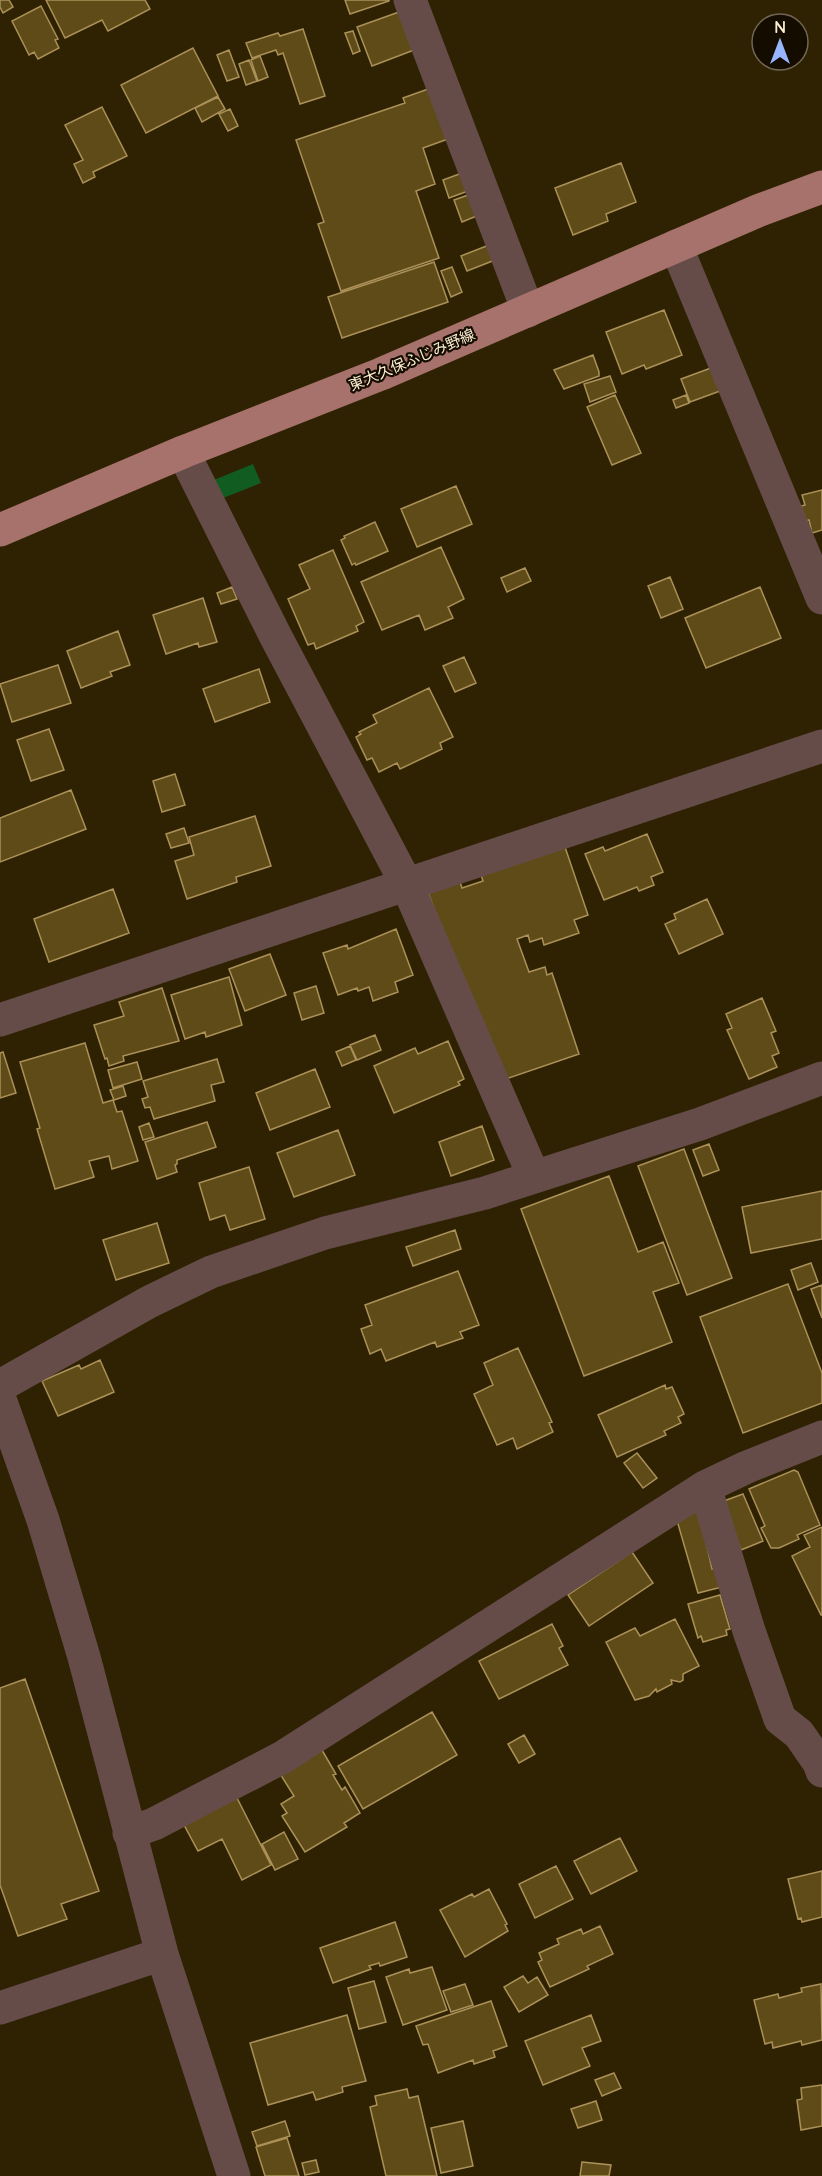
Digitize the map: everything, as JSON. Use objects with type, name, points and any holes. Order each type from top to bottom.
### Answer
[{"type":"main road","name":"東大久保ふじみ野線","points":[[0,530],[183,452],[381,374],[760,210],[822,187]]},
{"type":"street","points":[[410,0],[528,310]]},
{"type":"street","points":[[676,246],[822,598]]},
{"type":"street","points":[[183,452],[276,637],[407,885],[534,1177]]},
{"type":"street","points":[[0,1020],[822,746]]},
{"type":"street","points":[[0,1386],[149,1302],[211,1272],[325,1233],[485,1193],[700,1124],[822,1078]]},
{"type":"street","points":[[0,1400],[43,1520],[84,1657],[162,1954],[234,2176]]},
{"type":"street","points":[[129,1833],[154,1824],[283,1757],[705,1487],[747,1467],[822,1437]]},
{"type":"street","points":[[705,1487],[749,1631],[780,1719],[799,1734],[822,1771]]},
{"type":"street","points":[[0,2008],[162,1954]]},
{"type":"green space","points":[[253,464],[261,483],[218,500],[209,482]]},
{"type":"building","points":[[0,0],[9,0],[13,7],[3,13]]},
{"type":"building","points":[[46,0],[145,0],[150,9],[108,31],[102,20],[65,38]]},
{"type":"building","points":[[345,0],[389,0],[389,1],[350,14]]},
{"type":"building","points":[[41,6],[58,39],[55,40],[59,48],[38,59],[34,52],[29,55],[12,21]]},
{"type":"building","points":[[399,12],[414,50],[372,66],[357,27]]},
{"type":"building","points":[[303,29],[325,96],[300,104],[283,53],[278,55],[276,50],[252,58],[246,43],[278,33],[280,36]]},
{"type":"building","points":[[353,31],[360,51],[353,54],[345,33]]},
{"type":"building","points":[[193,48],[218,96],[146,133],[121,85]]},
{"type":"building","points":[[229,50],[239,77],[227,81],[217,55]]},
{"type":"building","points":[[260,56],[268,77],[258,81],[251,60]]},
{"type":"building","points":[[249,60],[257,81],[246,85],[239,64]]},
{"type":"building","points":[[431,88],[448,139],[423,148],[435,184],[416,191],[439,258],[341,291],[318,224],[324,222],[296,140],[405,103],[403,98]]},
{"type":"building","points":[[218,97],[225,109],[202,122],[195,108]]},
{"type":"building","points":[[102,107],[127,156],[93,172],[95,177],[83,183],[74,164],[83,160],[65,125]]},
{"type":"building","points":[[230,109],[238,126],[228,131],[219,114]]},
{"type":"building","points":[[621,163],[636,202],[606,214],[608,221],[573,235],[555,188]]},
{"type":"building","points":[[462,173],[468,191],[449,198],[443,180]]},
{"type":"building","points":[[471,194],[479,215],[462,222],[454,200]]},
{"type":"building","points":[[489,245],[495,260],[467,271],[461,256]]},
{"type":"building","points":[[434,262],[448,302],[342,338],[328,297]]},
{"type":"building","points":[[452,267],[462,292],[451,297],[441,271]]},
{"type":"building","points":[[664,310],[682,355],[646,369],[644,365],[622,374],[606,332]]},
{"type":"building","points":[[593,355],[599,376],[564,389],[554,370]]},
{"type":"building","points":[[711,368],[720,391],[690,402],[681,379]]},
{"type":"building","points":[[610,376],[616,392],[590,402],[584,384]]},
{"type":"building","points":[[615,395],[641,453],[612,465],[587,407]]},
{"type":"building","points":[[686,395],[689,403],[676,408],[673,400]]},
{"type":"building","points":[[456,486],[472,524],[417,547],[401,509]]},
{"type":"building","points":[[822,490],[822,530],[812,533],[809,520],[805,521],[801,506],[805,505],[802,495]]},
{"type":"building","points":[[375,522],[388,551],[352,565],[341,540],[345,538],[344,536]]},
{"type":"building","points":[[441,547],[464,599],[448,607],[453,618],[425,630],[419,615],[382,630],[361,582]]},
{"type":"building","points":[[333,550],[364,622],[356,626],[358,631],[316,649],[314,643],[308,645],[288,599],[310,589],[299,565]]},
{"type":"building","points":[[525,568],[531,581],[507,592],[501,578]]},
{"type":"building","points":[[670,577],[683,609],[661,618],[648,586]]},
{"type":"building","points":[[232,587],[237,599],[221,604],[217,593]]},
{"type":"building","points":[[760,587],[781,638],[706,668],[685,618]]},
{"type":"building","points":[[203,598],[217,642],[199,647],[198,643],[166,654],[153,615]]},
{"type":"building","points":[[118,631],[130,665],[110,672],[112,676],[81,688],[67,651]]},
{"type":"building","points":[[464,657],[476,683],[455,692],[443,666]]},
{"type":"building","points":[[58,665],[71,703],[12,722],[0,684]]},
{"type":"building","points":[[259,669],[270,702],[215,722],[203,689]]},
{"type":"building","points":[[429,688],[453,737],[440,743],[442,749],[400,769],[397,763],[379,772],[372,758],[367,760],[356,737],[361,734],[359,732],[377,723],[373,715]]},
{"type":"building","points":[[49,729],[64,770],[31,781],[17,740]]},
{"type":"building","points":[[175,774],[185,805],[162,812],[153,781]]},
{"type":"building","points":[[71,790],[86,829],[0,862],[0,818]]},
{"type":"building","points":[[255,816],[271,866],[236,877],[237,882],[187,899],[175,861],[194,855],[189,837]]},
{"type":"building","points":[[184,828],[189,843],[171,848],[166,834]]},
{"type":"building","points":[[647,834],[663,872],[651,877],[654,885],[639,891],[637,887],[604,900],[585,854],[603,847],[605,851]]},
{"type":"building","points":[[565,847],[588,915],[574,920],[579,933],[544,945],[542,938],[530,942],[528,935],[517,939],[529,972],[545,967],[547,975],[552,973],[579,1054],[500,1081],[427,890],[459,879],[462,888],[483,881],[481,875]]},
{"type":"building","points":[[113,889],[129,933],[49,962],[34,919]]},
{"type":"building","points":[[707,899],[723,934],[679,954],[665,924],[676,919],[674,914]]},
{"type":"building","points":[[396,929],[413,975],[395,982],[398,992],[373,1001],[369,987],[358,991],[357,988],[338,995],[323,953],[347,945],[348,949]]},
{"type":"building","points":[[270,954],[286,995],[245,1011],[229,969]]},
{"type":"building","points":[[229,977],[242,1025],[206,1037],[205,1032],[185,1039],[171,995]]},
{"type":"building","points":[[316,986],[324,1013],[302,1020],[294,993]]},
{"type":"building","points":[[162,988],[179,1041],[123,1056],[124,1061],[109,1066],[94,1025],[124,1016],[119,1002]]},
{"type":"building","points":[[762,998],[776,1031],[771,1033],[779,1053],[772,1056],[777,1067],[749,1079],[727,1030],[732,1028],[726,1014]]},
{"type":"building","points":[[375,1035],[381,1050],[357,1060],[350,1045]]},
{"type":"building","points":[[448,1041],[464,1079],[458,1082],[460,1085],[394,1113],[374,1066],[415,1048],[418,1054]]},
{"type":"building","points":[[85,1043],[103,1103],[113,1100],[117,1112],[122,1111],[138,1161],[112,1169],[109,1156],[89,1161],[94,1177],[55,1189],[20,1062]]},
{"type":"building","points":[[350,1046],[356,1060],[342,1066],[336,1052]]},
{"type":"building","points":[[3,1052],[16,1093],[0,1098],[0,1053]]},
{"type":"building","points":[[217,1059],[224,1082],[211,1085],[215,1101],[154,1119],[150,1107],[145,1108],[142,1099],[148,1097],[143,1081]]},
{"type":"building","points":[[137,1062],[142,1079],[113,1088],[108,1070]]},
{"type":"building","points":[[315,1069],[330,1107],[270,1130],[256,1093]]},
{"type":"building","points":[[123,1086],[126,1096],[114,1100],[110,1090]]},
{"type":"building","points":[[207,1122],[216,1147],[177,1160],[175,1165],[177,1172],[157,1179],[145,1142]]},
{"type":"building","points":[[149,1123],[154,1137],[143,1140],[139,1127]]},
{"type":"building","points":[[482,1126],[494,1160],[451,1176],[439,1142]]},
{"type":"building","points":[[338,1130],[355,1175],[294,1197],[277,1153]]},
{"type":"building","points":[[709,1144],[719,1170],[703,1176],[693,1150]]},
{"type":"building","points":[[684,1149],[732,1278],[687,1295],[638,1166]]},
{"type":"building","points":[[249,1167],[265,1219],[230,1230],[225,1215],[210,1220],[199,1183]]},
{"type":"building","points":[[609,1176],[638,1252],[663,1242],[679,1283],[653,1292],[672,1342],[584,1376],[521,1209]]},
{"type":"building","points":[[822,1191],[822,1239],[751,1253],[742,1207]]},
{"type":"building","points":[[157,1223],[169,1263],[116,1280],[103,1240]]},
{"type":"building","points":[[455,1230],[461,1249],[413,1266],[406,1247]]},
{"type":"building","points":[[811,1263],[818,1282],[798,1290],[791,1270]]},
{"type":"building","points":[[458,1271],[479,1325],[460,1332],[463,1338],[437,1347],[435,1342],[386,1361],[381,1349],[370,1354],[361,1329],[372,1325],[365,1305]]},
{"type":"building","points":[[788,1284],[822,1373],[822,1403],[743,1433],[700,1317]]},
{"type":"building","points":[[822,1285],[822,1318],[811,1289]]},
{"type":"building","points":[[518,1348],[552,1422],[549,1423],[553,1432],[517,1449],[513,1438],[497,1445],[474,1394],[493,1385],[484,1363]]},
{"type":"building","points":[[100,1360],[114,1392],[58,1416],[42,1381],[79,1365],[81,1369]]},
{"type":"building","points":[[665,1385],[666,1389],[672,1387],[684,1414],[678,1417],[681,1423],[664,1431],[666,1435],[617,1457],[598,1415]]},
{"type":"building","points":[[637,1453],[657,1478],[643,1488],[624,1463]]},
{"type":"building","points":[[794,1470],[798,1472],[820,1525],[797,1535],[799,1539],[779,1548],[771,1548],[761,1528],[765,1526],[749,1489]]},
{"type":"building","points":[[743,1494],[763,1541],[741,1550],[721,1502]]},
{"type":"building","points":[[699,1511],[712,1569],[716,1567],[722,1587],[698,1593],[676,1517]]},
{"type":"building","points":[[822,1527],[821,1615],[792,1556],[810,1547],[804,1535]]},
{"type":"building","points":[[632,1552],[653,1583],[589,1626],[568,1595]]},
{"type":"building","points":[[720,1595],[730,1629],[726,1630],[727,1635],[703,1642],[701,1636],[698,1638],[688,1604]]},
{"type":"building","points":[[675,1619],[699,1666],[683,1674],[683,1680],[680,1682],[671,1680],[672,1684],[657,1692],[656,1689],[649,1696],[635,1700],[606,1642],[635,1628],[640,1636]]},
{"type":"building","points":[[552,1624],[563,1646],[559,1648],[568,1665],[499,1699],[479,1661]]},
{"type":"building","points":[[25,1679],[99,1891],[61,1904],[67,1919],[18,1936],[0,1885],[0,1688]]},
{"type":"building","points":[[432,1712],[457,1755],[363,1809],[338,1766]]},
{"type":"building","points":[[524,1735],[535,1754],[519,1763],[508,1744]]},
{"type":"building","points":[[319,1745],[336,1774],[333,1775],[342,1790],[345,1787],[360,1813],[344,1823],[347,1827],[305,1852],[282,1816],[287,1813],[281,1804],[294,1796],[277,1769]]},
{"type":"building","points":[[236,1796],[271,1865],[242,1880],[222,1839],[198,1851],[183,1823]]},
{"type":"building","points":[[284,1832],[298,1859],[275,1870],[262,1844]]},
{"type":"building","points":[[620,1838],[637,1871],[591,1894],[574,1861]]},
{"type":"building","points":[[556,1866],[573,1899],[535,1918],[519,1884]]},
{"type":"building","points":[[822,1871],[822,1917],[802,1922],[801,1918],[798,1919],[788,1879]]},
{"type":"building","points":[[489,1889],[507,1924],[505,1925],[508,1931],[465,1957],[440,1910],[472,1894],[474,1897]]},
{"type":"building","points":[[395,1922],[407,1957],[380,1966],[379,1963],[369,1966],[371,1969],[333,1983],[320,1948]]},
{"type":"building","points":[[600,1926],[613,1954],[587,1966],[589,1969],[550,1987],[538,1962],[542,1960],[539,1953],[559,1944],[557,1939],[581,1929],[583,1934]]},
{"type":"building","points":[[432,1967],[447,2010],[403,2025],[386,1977],[409,1969],[410,1973]]},
{"type":"building","points":[[523,1976],[528,1983],[537,1977],[548,1995],[519,2012],[504,1987]]},
{"type":"building","points":[[374,1981],[386,2022],[359,2029],[348,1988]]},
{"type":"building","points":[[465,1984],[473,2005],[451,2012],[443,1991]]},
{"type":"building","points":[[821,1984],[822,2040],[802,2045],[801,2041],[773,2048],[772,2042],[765,2044],[754,2000],[778,1994],[779,1998],[802,1992],[801,1988]]},
{"type":"building","points":[[491,2001],[507,2046],[493,2051],[495,2057],[474,2064],[473,2060],[438,2073],[428,2044],[423,2045],[416,2026]]},
{"type":"building","points":[[347,2015],[366,2081],[342,2087],[343,2092],[316,2100],[313,2092],[268,2105],[250,2043]]},
{"type":"building","points":[[591,2015],[601,2041],[582,2048],[590,2066],[543,2085],[525,2041]]},
{"type":"building","points":[[614,2073],[621,2088],[602,2096],[595,2080]]},
{"type":"building","points":[[822,2085],[822,2126],[801,2130],[797,2100],[802,2099],[801,2088]]},
{"type":"building","points":[[407,2089],[409,2098],[418,2096],[437,2176],[386,2176],[370,2107],[377,2105],[375,2096]]},
{"type":"building","points":[[596,2101],[602,2120],[578,2128],[571,2109]]},
{"type":"building","points":[[285,2121],[290,2136],[257,2146],[252,2132]]},
{"type":"building","points":[[463,2121],[473,2166],[441,2173],[431,2128]]},
{"type":"building","points":[[287,2138],[299,2176],[265,2176],[256,2147]]},
{"type":"building","points":[[316,2160],[319,2172],[305,2175],[302,2163]]},
{"type":"building","points":[[582,2162],[611,2165],[609,2176],[580,2176]]}]
